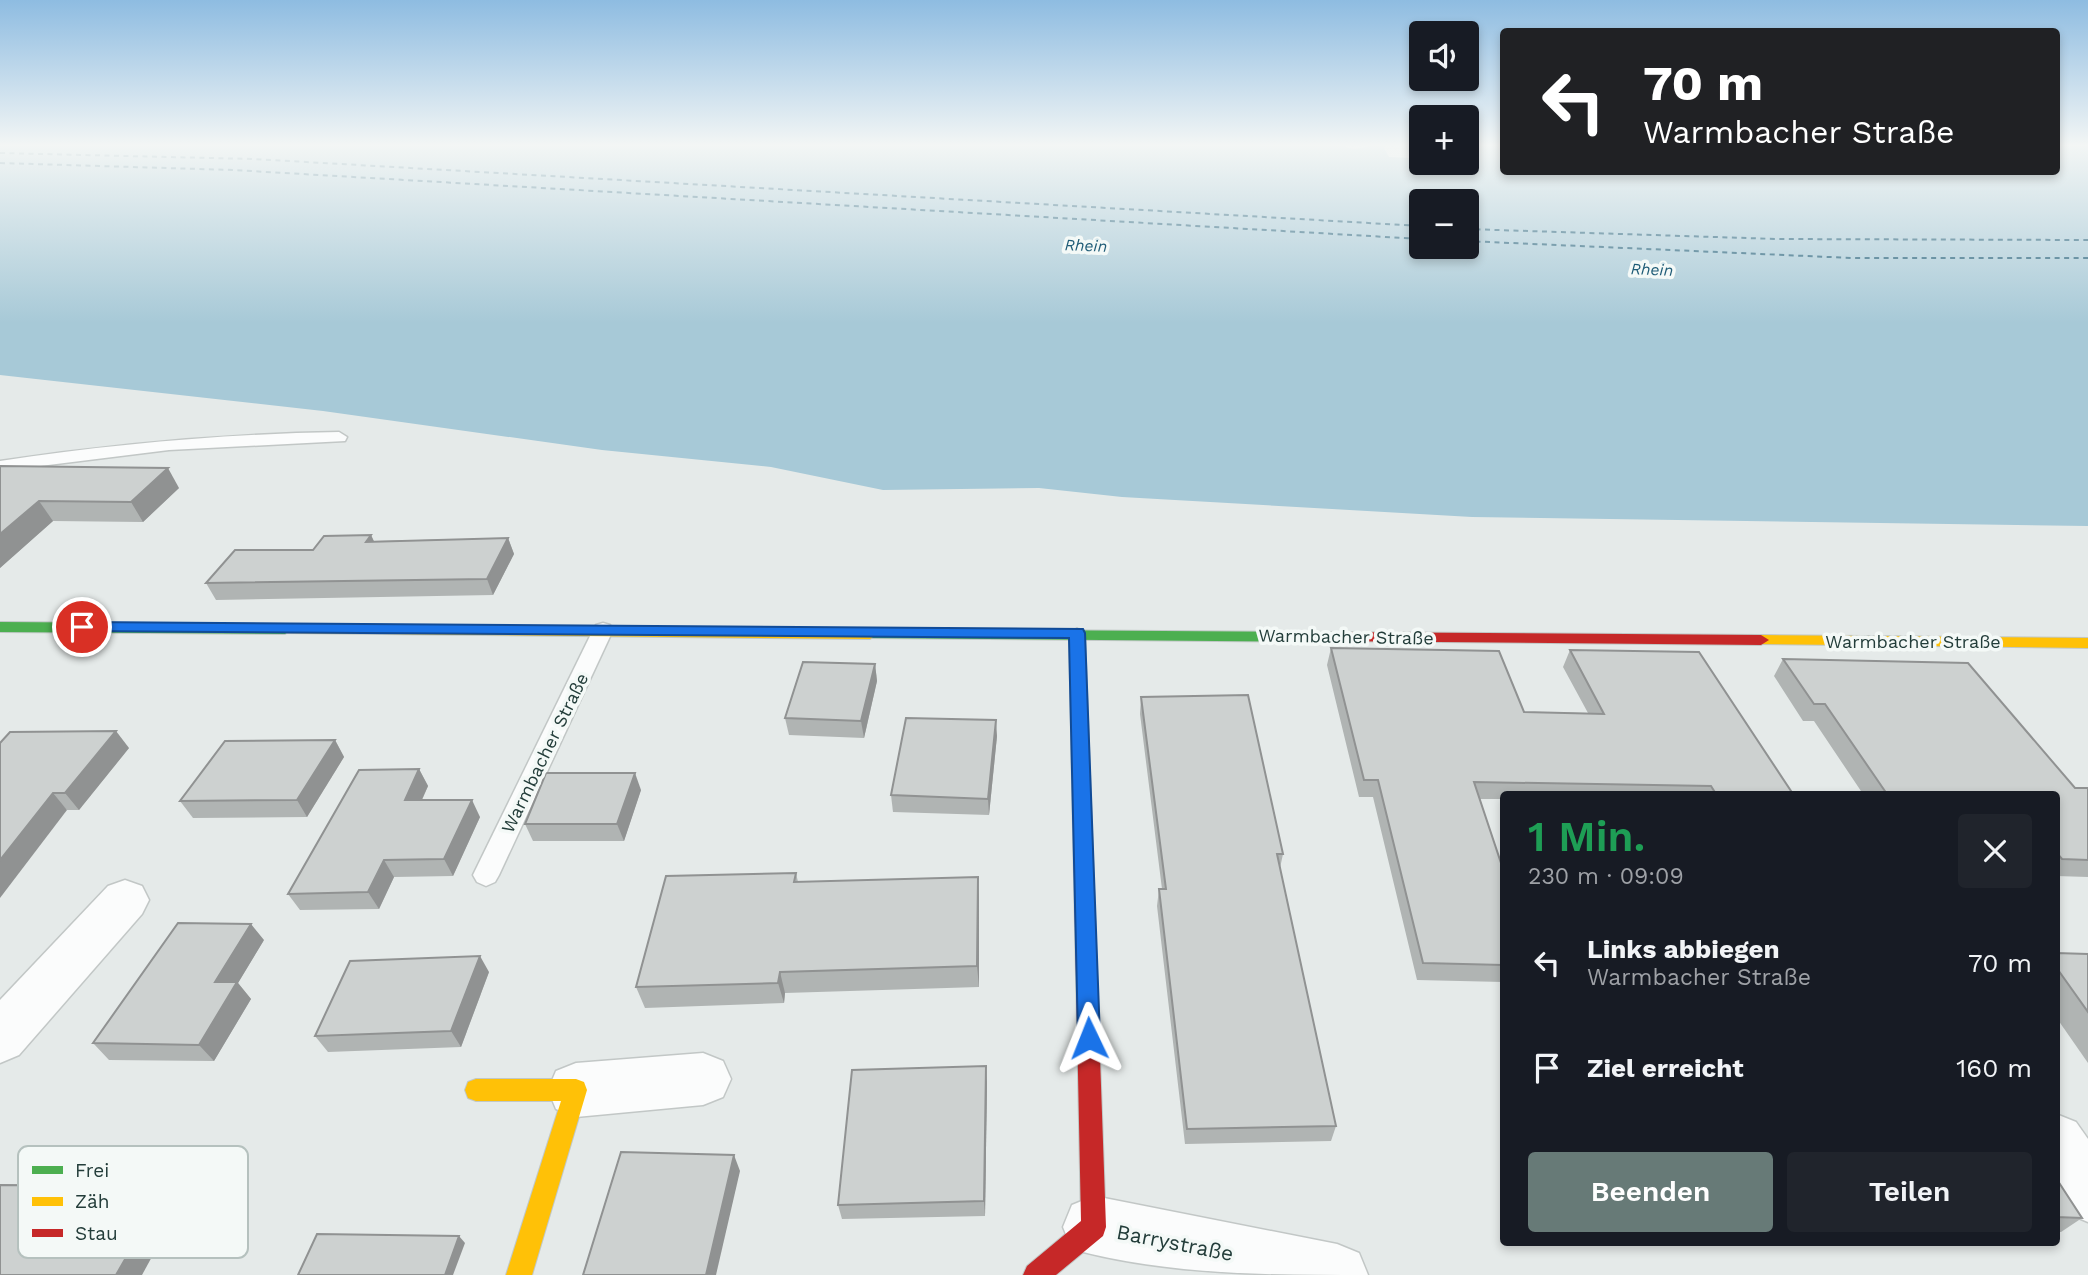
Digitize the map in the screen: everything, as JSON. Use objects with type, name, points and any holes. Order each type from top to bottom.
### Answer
[{"type":"main road","name":"Warmbacher Straße","points":[[0,627],[1077,633],[1525,640],[2088,643]]},
{"type":"main road","points":[[1036,1275],[1094,1227],[1077,633]]},
{"type":"main road","points":[[476,1090],[576,1090],[519,1275]]},
{"type":"street","points":[[0,1038],[125,900]]},
{"type":"street","points":[[576,1090],[704,1079]]},
{"type":"street","points":[[2060,1148],[2088,1192]]},
{"type":"street","name":"Barrystraße","points":[[1094,1227],[1337,1275]]},
{"type":"lane","points":[[0,466],[173,443],[266,438],[339,438]]},
{"type":"lane","name":"Warmbacher Straße","points":[[486,875],[603,630]]},
{"type":"water","name":"Rhein","points":[[0,204],[1409,204],[1409,259],[1479,259],[1479,204],[2088,204],[2088,526],[1472,517],[1122,497],[1039,488],[883,490],[771,467],[602,450],[323,411],[0,375]]},
{"type":"building","points":[[0,466],[168,468],[131,502],[39,501],[0,534]]},
{"type":"building","points":[[371,535],[366,542],[508,538],[487,579],[206,583],[235,550],[313,550],[324,536]]},
{"type":"building","points":[[1331,648],[1499,651],[1524,712],[1604,714],[1570,650],[1699,652],[1791,791],[1714,791],[1711,786],[1474,782],[1500,860],[1500,965],[1423,963],[1378,780],[1364,780]]},
{"type":"building","points":[[1783,659],[1968,663],[2075,788],[2088,788],[2088,860],[2060,857],[2060,791],[1885,791],[1825,704],[1814,704]]},
{"type":"building","points":[[803,662],[875,664],[861,721],[785,718]]},
{"type":"building","points":[[1248,695],[1283,854],[1277,854],[1336,1126],[1187,1129],[1159,889],[1166,889],[1141,697]]},
{"type":"building","points":[[906,718],[996,720],[988,799],[891,795]]},
{"type":"building","points":[[116,731],[65,793],[53,793],[0,860],[0,743],[10,732]]},
{"type":"building","points":[[335,740],[297,800],[180,801],[225,741]]},
{"type":"building","points":[[419,769],[405,800],[472,800],[444,859],[384,860],[368,892],[288,894],[359,770]]},
{"type":"building","points":[[546,773],[635,773],[617,824],[525,824]]},
{"type":"building","points":[[796,873],[794,882],[978,877],[977,966],[780,972],[778,983],[636,987],[666,876]]},
{"type":"building","points":[[178,923],[251,924],[215,982],[237,982],[199,1045],[93,1043]]},
{"type":"building","points":[[2060,953],[2088,954],[2088,1012],[2060,973]]},
{"type":"building","points":[[480,956],[451,1031],[315,1036],[350,961]]},
{"type":"building","points":[[986,1066],[984,1201],[838,1205],[852,1070]]},
{"type":"building","points":[[621,1152],[734,1155],[706,1275],[583,1275]]},
{"type":"building","points":[[2060,1184],[2082,1218],[2060,1217]]},
{"type":"building","points":[[0,1185],[18,1185],[18,1258],[126,1258],[116,1275],[0,1275]]},
{"type":"building","points":[[317,1234],[459,1236],[445,1275],[298,1275]]},
{"type":"ferry route","points":[[810,204],[1409,238]]},
{"type":"ferry route","points":[[1029,204],[1409,225]]},
{"type":"ferry route","points":[[1479,229],[1777,239],[2088,240]]},
{"type":"ferry route","points":[[1479,242],[1852,258],[2088,258]]},
{"type":"traffic: fast","points":[[0,627],[285,629]]},
{"type":"traffic: fast","points":[[870,634],[1328,637]]},
{"type":"traffic: slow","points":[[285,629],[870,634]]},
{"type":"traffic: slow","points":[[1761,640],[2088,643]]},
{"type":"traffic: slow","points":[[476,1090],[576,1090],[519,1275]]},
{"type":"traffic: jam","points":[[1036,1275],[1094,1227],[1077,633]]},
{"type":"traffic: jam","points":[[1328,637],[1761,640]]},
{"type":"route","points":[[82,627],[1077,633],[1089,1038]]}]
